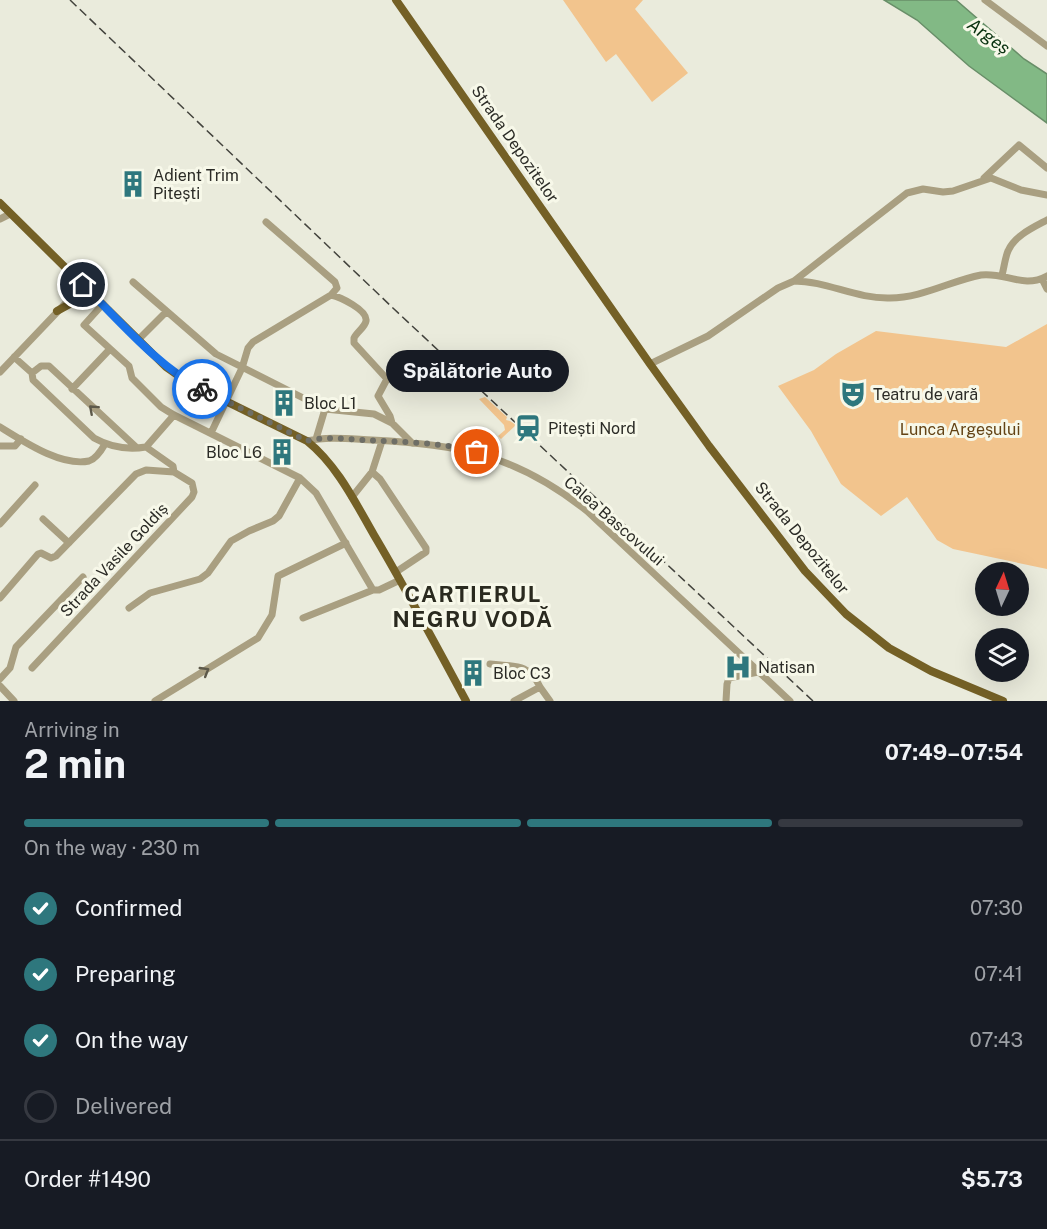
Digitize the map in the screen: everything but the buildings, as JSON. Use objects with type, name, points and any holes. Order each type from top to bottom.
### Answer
[{"type":"main road","name":"Strada Depozitelor","points":[[396,0],[708,446],[805,571],[846,614],[877,639],[931,671],[1003,701]]},
{"type":"main road","points":[[0,203],[166,366],[182,378],[227,401],[311,440],[352,498],[398,576],[466,701]]},
{"type":"main road","points":[[57,311],[79,299],[101,303]]},
{"type":"street","points":[[985,0],[1047,46]]},
{"type":"street","points":[[982,180],[1019,145],[1047,168]]},
{"type":"street","points":[[650,364],[708,336],[778,288],[794,280],[842,246],[907,193],[923,189],[953,191],[991,178],[1021,190],[1047,195]]},
{"type":"street","points":[[0,219],[10,214]]},
{"type":"street","points":[[1002,275],[1008,250],[1013,243],[1024,233],[1047,220]]},
{"type":"street","points":[[211,433],[242,368],[248,348],[253,342],[331,295],[338,285],[266,222]]},
{"type":"street","points":[[794,280],[816,283],[852,294],[889,298],[911,297],[971,277],[993,274],[1029,283],[1045,277],[1047,289]]},
{"type":"street","points":[[132,282],[207,347],[242,368],[325,409],[374,414],[392,423],[413,444]]},
{"type":"street","points":[[0,372],[83,285]]},
{"type":"street","points":[[331,295],[346,301],[366,317],[366,322],[354,338],[354,343],[387,379],[378,396],[392,423]]},
{"type":"street","points":[[101,303],[84,325],[129,366],[132,378],[161,407],[174,415],[300,478],[315,493],[373,590]]},
{"type":"street","points":[[139,339],[166,312]]},
{"type":"street","points":[[72,389],[110,349]]},
{"type":"street","points":[[0,598],[38,554],[53,558],[136,474],[146,470],[174,472],[173,466],[146,447],[105,444],[94,438],[33,380],[32,373],[14,357]]},
{"type":"street","points":[[32,373],[41,366],[49,366],[137,448]]},
{"type":"street","points":[[311,440],[325,409]]},
{"type":"street","points":[[146,447],[174,415]]},
{"type":"street","points":[[0,427],[54,456],[77,461],[88,461],[94,458],[105,444]]},
{"type":"street","points":[[320,453],[324,438]]},
{"type":"street","name":"Calea Bascovului","points":[[311,440],[324,438],[382,441],[458,448],[487,455],[515,466],[554,486],[596,519],[790,701]]},
{"type":"street","points":[[0,446],[15,446],[21,439]]},
{"type":"street","points":[[352,498],[372,472],[382,441]]},
{"type":"street","name":"Strada Vasile Goldiș","points":[[32,668],[192,497],[194,492],[192,483],[174,472]]},
{"type":"street","points":[[303,618],[373,590],[379,590],[426,552],[426,548],[380,479],[372,472]]},
{"type":"street","points":[[129,608],[150,593],[200,579],[208,573],[231,541],[279,516],[300,478]]},
{"type":"street","points":[[0,524],[35,485]]},
{"type":"street","points":[[43,519],[69,543]]},
{"type":"street","points":[[155,701],[258,638],[272,615],[278,576],[346,543]]},
{"type":"street","points":[[0,679],[10,668],[16,647],[83,577]]},
{"type":"street","points":[[490,664],[528,670],[550,701]]},
{"type":"street","points":[[726,701],[729,678],[758,672]]},
{"type":"street","points":[[0,686],[15,701]]},
{"type":"street","points":[[514,701],[540,687]]},
{"type":"green space","points":[[563,0],[643,0],[635,9],[688,73],[652,102],[616,54],[606,62]]},
{"type":"green space","name":"Lunca Argeșului","points":[[1047,324],[1047,569],[1029,565],[1029,562],[1014,562],[953,549],[937,540],[907,497],[881,516],[841,484],[811,431],[778,386],[814,370],[836,354],[876,331],[1006,347]]},
{"type":"green space","points":[[485,397],[507,417],[506,420],[516,425],[501,439],[498,436],[505,430],[504,425],[479,399]]},
{"type":"water","name":"Argeș","points":[[884,0],[956,0],[1024,59],[1047,74],[1047,123],[969,66],[917,20]]},
{"type":"railway","points":[[70,0],[394,309],[813,701]]},
{"type":"way so far","points":[[202,389],[307,441],[324,438],[382,441],[477,452]]},
{"type":"place","name":"Adient Trim Pitești","points":[[133,184]]},
{"type":"place","name":"Teatru de vară","points":[[853,394]]},
{"type":"place","name":"Bloc L1","points":[[284,403]]},
{"type":"place","name":"Pitești Nord","points":[[528,428]]},
{"type":"place","name":"Bloc L6","points":[[282,452]]},
{"type":"place","name":"Spălătorie Auto","points":[[477,452]]},
{"type":"place","name":"Natisan","points":[[738,667]]},
{"type":"place","name":"Bloc C3","points":[[473,673]]},
{"type":"district","name":"CARTIERUL NEGRU VODĂ","points":[[473,606]]},
{"type":"route","points":[[83,285],[166,366],[189,383],[202,389]]}]
